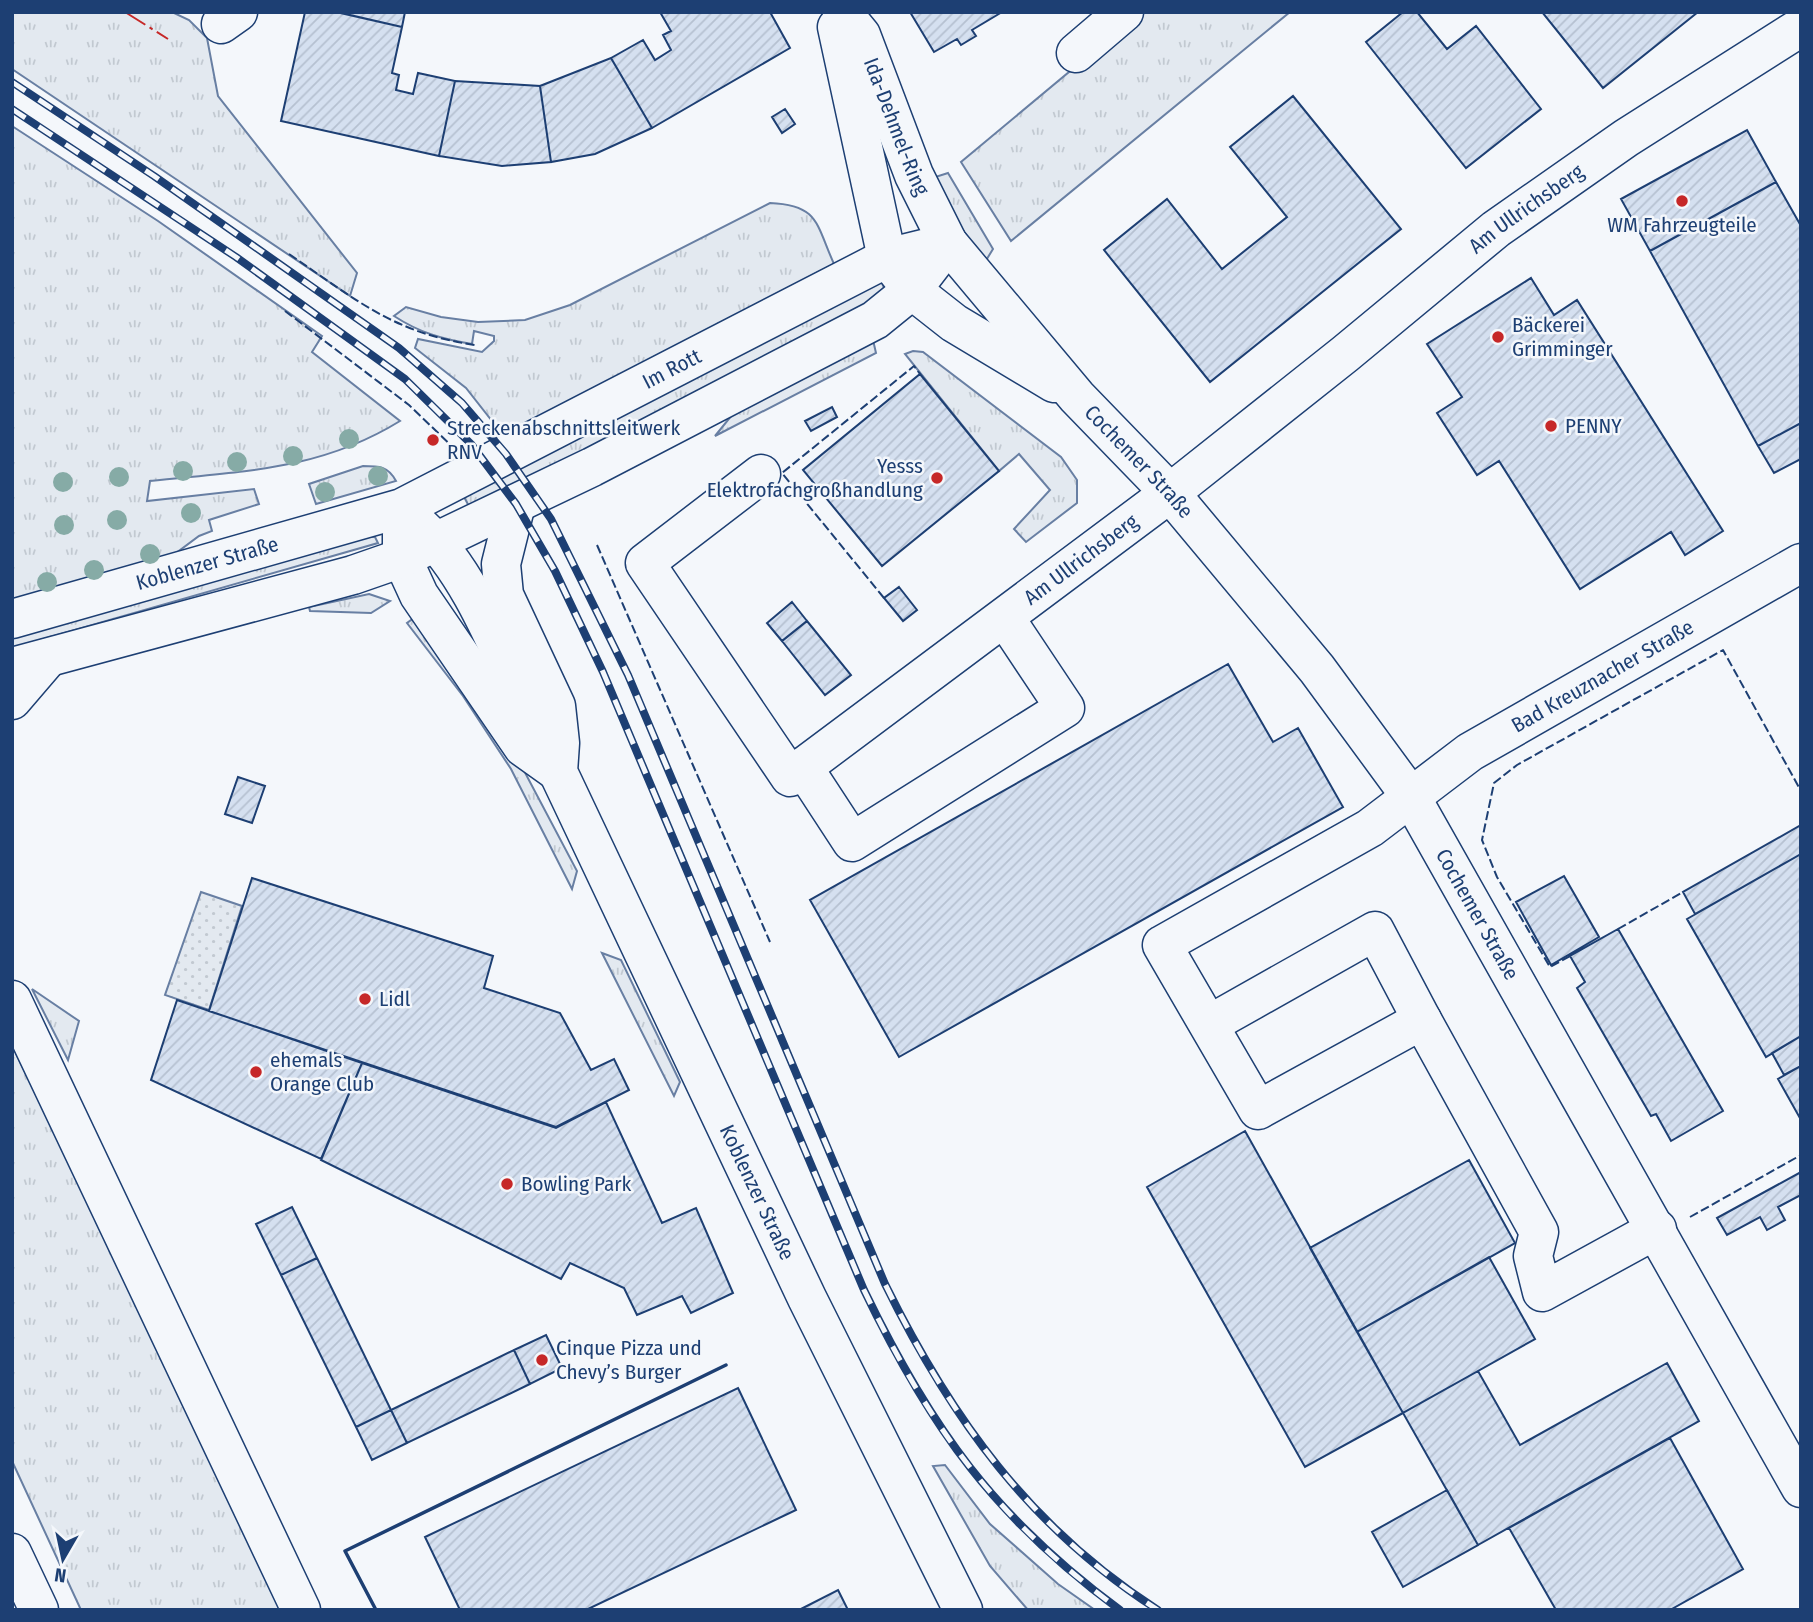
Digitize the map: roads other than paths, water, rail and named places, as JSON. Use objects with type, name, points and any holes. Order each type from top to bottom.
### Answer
[{"type":"street","name":"Ida-Dehmel-Ring","points":[[834,12],[887,258]]},
{"type":"street","name":"Ida-Dehmel-Ring","points":[[842,12],[861,35],[914,175],[948,243]]},
{"type":"street","points":[[1076,53],[1124,12]]},
{"type":"street","name":"Am Ullrichsberg","points":[[803,767],[1170,493],[1345,354],[1496,229],[1626,138],[1801,27]]},
{"type":"street","name":"Im Rott","points":[[402,508],[887,258],[948,243]]},
{"type":"street","name":"Cochemer Straße","points":[[948,243],[1077,397],[1170,493],[1317,669],[1411,797],[1797,1474]]},
{"type":"street","points":[[12,700],[30,663],[353,575],[439,543],[467,526],[516,504],[875,320],[912,290],[948,243]]},
{"type":"street","name":"Cochemer Straße","points":[[887,258],[912,290],[954,323],[1077,397]]},
{"type":"street","points":[[761,474],[645,563],[790,777],[803,767],[852,842],[1065,708],[990,629]]},
{"type":"street","name":"Koblenzer Straße","points":[[516,504],[501,564],[503,594],[556,706],[559,757]]},
{"type":"street","name":"Koblenzer Straße","points":[[402,508],[439,543],[459,572],[531,718],[559,757],[807,1298],[963,1610]]},
{"type":"street","name":"Koblenzer Straße","points":[[402,508],[402,558],[419,595],[523,747],[559,757]]},
{"type":"street","name":"Koblenzer Straße","points":[[12,620],[402,508]]},
{"type":"street","name":"Bad Kreuznacher Straße","points":[[1210,1024],[1163,945],[1370,828],[1470,752],[1801,563]]},
{"type":"street","points":[[1422,1020],[1258,1110],[1210,1024],[1375,931],[1539,1232],[1533,1256],[1542,1292],[1657,1229]]},
{"type":"street","points":[[12,1000],[301,1610]]},
{"type":"street","points":[[12,1553],[39,1610]]},
{"type":"railway","points":[[12,82],[154,176],[399,348],[462,403],[506,454],[551,519],[628,675],[885,1284],[910,1333],[967,1424],[998,1466],[1033,1506],[1112,1578],[1158,1610]]},
{"type":"railway","points":[[12,109],[236,257],[405,379],[471,444],[516,504],[555,571],[603,672],[864,1290],[889,1340],[941,1428],[970,1468],[1037,1541],[1120,1610]]},
{"type":"place","name":"WM Fahrzeugteile","points":[[1682,201]]},
{"type":"place","name":"Bäckerei Grimminger","points":[[1498,337]]},
{"type":"place","name":"PENNY","points":[[1551,426]]},
{"type":"place","name":"Streckenabschnittsleitwerk RNV","points":[[433,440]]},
{"type":"place","name":"Yesss Elektrofachgroßhandlung","points":[[937,478]]},
{"type":"place","name":"Lidl","points":[[365,999]]},
{"type":"place","name":"ehemals Orange Club","points":[[256,1072]]},
{"type":"place","name":"Bowling Park","points":[[507,1184]]},
{"type":"place","name":"Cinque Pizza und Chevy’s Burger","points":[[542,1360]]}]
